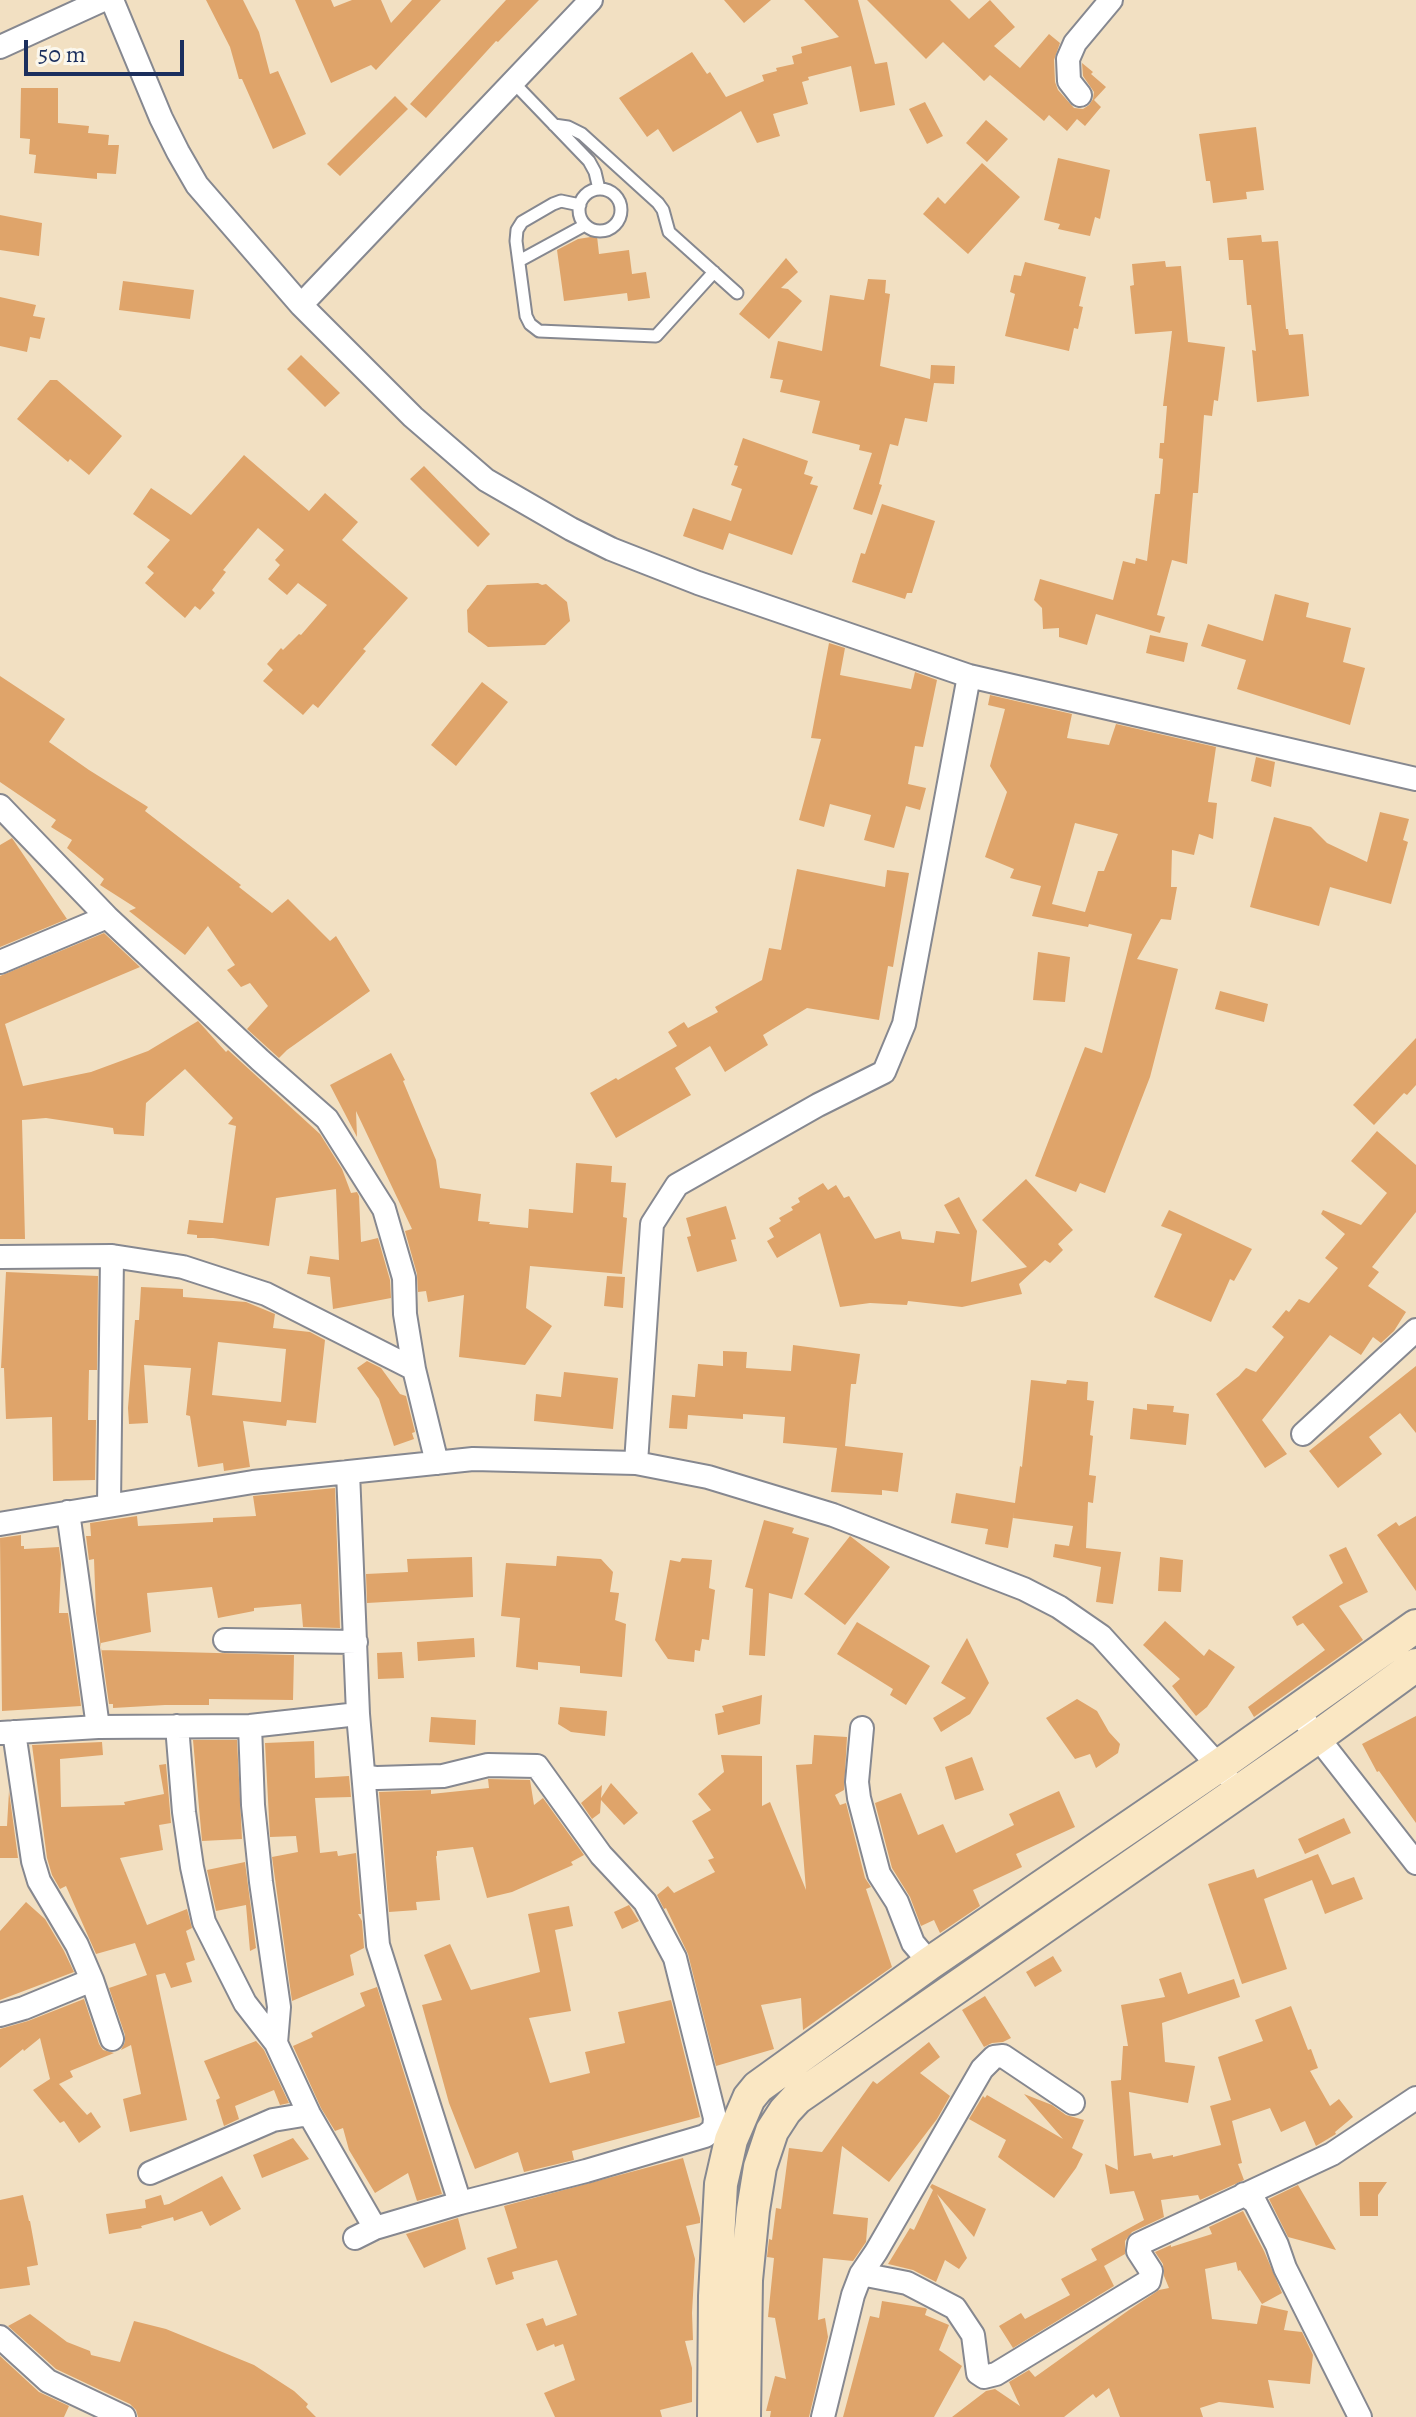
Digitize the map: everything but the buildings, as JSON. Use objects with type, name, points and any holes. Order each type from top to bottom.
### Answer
[{"type":"street","points":[[0,47],[103,0]]},
{"type":"street","points":[[112,0],[161,118],[197,185],[301,305],[413,417],[486,480],[611,549],[698,583],[969,676],[1416,779]]},
{"type":"street","points":[[301,305],[591,0]]},
{"type":"street","points":[[1080,95],[1069,81],[1068,59],[1075,43],[1111,0]]},
{"type":"street","points":[[636,1463],[652,1224],[677,1185],[818,1105],[884,1072],[904,1024],[969,676]]},
{"type":"street","points":[[5,819],[260,1060],[327,1119],[384,1209],[404,1278],[405,1314],[414,1369],[437,1463]]},
{"type":"street","points":[[0,962],[107,917]]},
{"type":"street","points":[[0,1257],[112,1256],[183,1267],[266,1294],[414,1369]]},
{"type":"street","points":[[109,1505],[112,1256]]},
{"type":"street","points":[[1303,1434],[1416,1330]]},
{"type":"street","points":[[0,1524],[253,1482],[473,1459],[636,1463],[708,1477],[833,1515],[1024,1589],[1059,1607],[1101,1636],[1220,1765],[1239,1792]]},
{"type":"street","points":[[348,1472],[358,1714],[378,1945],[460,2203]]},
{"type":"street","points":[[68,1512],[98,1727]]},
{"type":"street","points":[[714,2417],[715,2296],[721,2184],[731,2140],[742,2111],[758,2087],[930,1963],[1220,1765],[1416,1626]]},
{"type":"street","points":[[225,1640],[356,1642]]},
{"type":"street","points":[[744,2417],[746,2280],[753,2210],[760,2167],[772,2131],[785,2111],[797,2098],[1239,1792],[1416,1665]]},
{"type":"street","points":[[1297,1711],[1416,1863]]},
{"type":"street","points":[[112,2039],[77,1945],[39,1881],[7,1733],[98,1727],[250,1726],[358,1714]]},
{"type":"street","points":[[177,1726],[184,1812],[204,1922],[245,2003],[276,2043],[365,2233],[460,2203],[705,2136],[714,2129],[715,2118],[675,1958],[645,1902],[601,1855],[537,1766],[488,1765],[443,1776],[364,1776]]},
{"type":"street","points":[[250,1726],[253,1805],[279,2007],[276,2043]]},
{"type":"street","points":[[862,1728],[857,1782],[879,1874],[897,1902],[913,1943],[930,1963]]},
{"type":"street","points":[[0,2015],[92,1980]]},
{"type":"street","points":[[823,2417],[861,2274],[982,2069],[994,2057],[1003,2056],[1073,2103]]},
{"type":"street","points":[[861,2274],[907,2283],[955,2308],[973,2335],[978,2373],[984,2377],[996,2374],[1149,2281],[1151,2271],[1138,2251],[1139,2244],[1332,2154],[1416,2098]]},
{"type":"street","points":[[150,2173],[273,2120],[309,2114]]},
{"type":"street","points":[[1244,2194],[1255,2202],[1360,2417]]},
{"type":"street","points":[[0,2337],[48,2381],[124,2417]]},
{"type":"lane","points":[[513,82],[589,161],[599,189]]},
{"type":"lane","points":[[554,125],[582,134],[647,193],[663,210],[669,232],[737,293]]},
{"type":"lane","points":[[599,189],[606,189],[617,197],[622,210],[617,223],[605,231],[585,225],[580,216],[580,205],[586,194],[599,189]]},
{"type":"lane","points":[[580,205],[561,201],[522,222],[517,230],[526,316],[539,331],[656,336],[714,272]]},
{"type":"lane","points":[[519,261],[585,225]]}]
